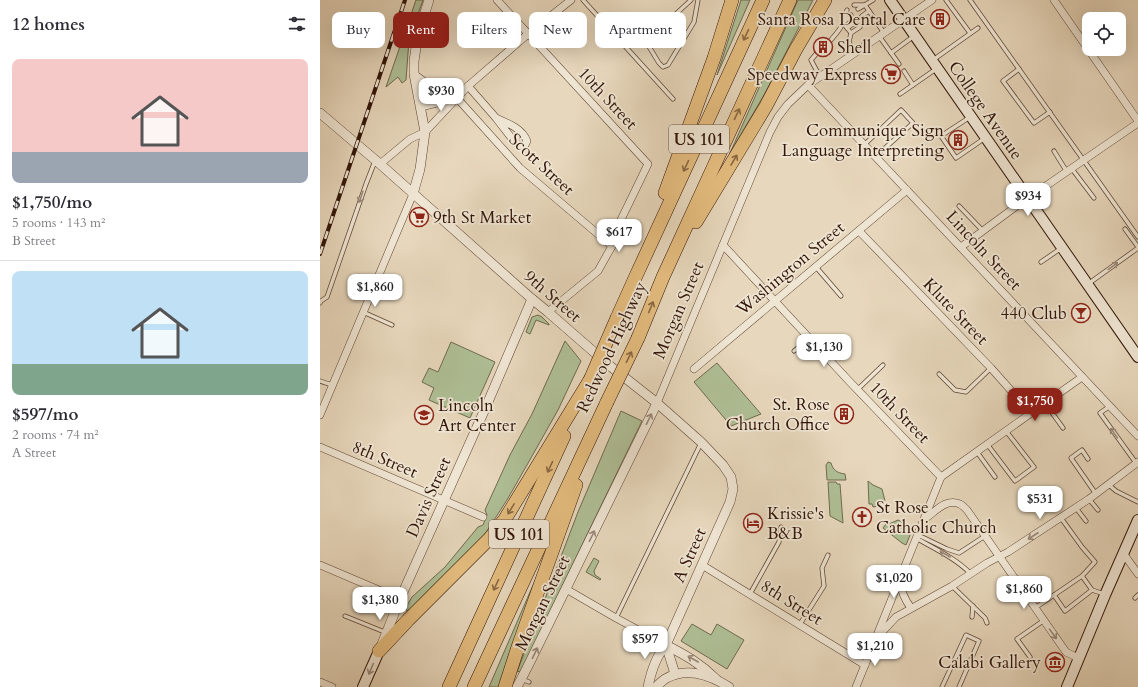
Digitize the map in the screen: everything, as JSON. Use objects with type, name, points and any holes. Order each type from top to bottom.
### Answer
[{"type":"highway","points":[[635,278],[705,82],[732,0]]},
{"type":"highway","name":"Redwood Highway","points":[[449,687],[763,0]]},
{"type":"highway","name":"Redwood Highway","points":[[474,687],[638,338],[663,277],[790,0]]},
{"type":"highway","points":[[663,277],[766,106],[796,49],[825,0]]},
{"type":"highway","points":[[379,651],[390,634],[408,620],[490,538],[505,519],[590,380]]},
{"type":"highway","points":[[505,687],[518,644],[607,402]]},
{"type":"main road","name":"College Avenue","points":[[890,0],[1138,357]]},
{"type":"main road","points":[[1067,687],[1078,658],[1138,520]]},
{"type":"main road","points":[[364,687],[379,651]]},
{"type":"street","points":[[320,415],[413,194],[420,169],[425,132],[414,74],[414,61],[418,34],[429,0]]},
{"type":"street","name":"10th Street","points":[[497,0],[648,164],[617,228],[612,246]]},
{"type":"street","points":[[378,162],[410,139],[425,132],[468,86],[528,34],[571,0]]},
{"type":"street","name":"Morgan Street","points":[[522,683],[657,403],[770,132],[781,112],[808,85],[932,0]]},
{"type":"street","points":[[961,247],[1028,198],[1085,161],[1138,122],[1054,0]]},
{"type":"street","points":[[414,74],[436,90],[457,98]]},
{"type":"street","name":"Lincoln Street","points":[[808,85],[1138,436]]},
{"type":"street","points":[[468,86],[496,118]]},
{"type":"street","points":[[421,107],[457,98]]},
{"type":"street","name":"Scott Street","points":[[457,98],[520,168],[612,246]]},
{"type":"street","name":"9th Street","points":[[320,113],[378,162],[532,299],[610,366],[657,403],[701,442],[724,465],[731,477]]},
{"type":"street","name":"Washington Street","points":[[694,370],[906,190]]},
{"type":"street","name":"Klute Street","points":[[859,231],[991,368],[1031,413]]},
{"type":"street","name":"10th Street","points":[[723,245],[774,302],[809,338],[846,383],[857,390],[941,477]]},
{"type":"street","points":[[548,312],[598,271],[612,246]]},
{"type":"street","name":"Davis Street","points":[[390,634],[400,599],[444,500],[487,410],[532,299]]},
{"type":"street","points":[[856,687],[925,520],[941,477],[1082,377]]},
{"type":"street","name":"8th Street","points":[[320,448],[483,516]]},
{"type":"street","points":[[876,640],[896,617],[952,586],[999,556],[1008,552],[1076,508],[1137,463]]},
{"type":"street","name":"A Street","points":[[648,687],[656,662],[661,651],[666,645],[730,502],[733,489],[731,477]]},
{"type":"street","points":[[925,520],[939,506],[952,502],[960,504],[967,510],[1066,652],[1078,658]]},
{"type":"street","points":[[1123,553],[1138,574]]},
{"type":"street","points":[[320,565],[400,599]]},
{"type":"street","name":"8th Street","points":[[702,565],[865,665]]},
{"type":"street","points":[[900,580],[901,589],[906,602],[911,608]]},
{"type":"street","points":[[566,589],[698,662],[716,679],[729,687]]},
{"type":"street","points":[[666,645],[675,674]]},
{"type":"street","points":[[656,687],[664,679],[675,674],[686,672],[696,673],[716,679]]},
{"type":"street","points":[[320,682],[332,687]]},
{"type":"lane","points":[[583,0],[673,99]]},
{"type":"lane","points":[[691,0],[646,36],[645,40],[659,63],[663,66],[668,65],[694,22],[698,0]]},
{"type":"lane","points":[[858,9],[872,0]]},
{"type":"lane","points":[[946,0],[970,34]]},
{"type":"lane","points":[[970,0],[1138,237]]},
{"type":"lane","points":[[854,5],[865,5]]},
{"type":"lane","points":[[865,5],[873,17],[891,53],[899,64]]},
{"type":"lane","points":[[848,10],[844,23],[851,33]]},
{"type":"lane","points":[[862,16],[869,11]]},
{"type":"lane","points":[[829,42],[851,15]]},
{"type":"lane","points":[[867,22],[873,17]]},
{"type":"lane","points":[[847,28],[856,22]]},
{"type":"lane","points":[[854,53],[848,42],[851,33],[860,27]]},
{"type":"lane","points":[[900,94],[913,85],[934,64],[978,28]]},
{"type":"lane","points":[[891,53],[915,36]]},
{"type":"lane","points":[[817,53],[811,60],[820,77]]},
{"type":"lane","points":[[1019,69],[1003,81],[1034,123],[1050,112]]},
{"type":"lane","points":[[904,71],[913,85]]},
{"type":"lane","points":[[864,145],[901,110],[913,123],[875,157]]},
{"type":"lane","points":[[971,116],[941,136],[956,158],[986,138]]},
{"type":"lane","points":[[1054,151],[1094,198]]},
{"type":"lane","points":[[320,303],[327,297],[366,184],[378,162]]},
{"type":"lane","points":[[959,206],[983,231]]},
{"type":"lane","points":[[1088,285],[1138,248],[1124,229]]},
{"type":"lane","points":[[1041,262],[1061,248]]},
{"type":"lane","points":[[816,267],[841,296]]},
{"type":"lane","points":[[363,312],[392,326]]},
{"type":"lane","points":[[794,351],[809,338]]},
{"type":"lane","points":[[857,390],[883,366]]},
{"type":"lane","points":[[939,374],[955,390],[966,392],[991,368]]},
{"type":"lane","points":[[320,381],[332,386]]},
{"type":"lane","points":[[1045,403],[1063,428]]},
{"type":"lane","points":[[1110,406],[1100,413],[1137,463]]},
{"type":"lane","points":[[987,444],[1015,481],[1034,467],[1006,431]]},
{"type":"lane","points":[[616,618],[701,442]]},
{"type":"lane","points":[[1088,459],[1082,450],[1071,458],[1096,494]]},
{"type":"lane","points":[[977,452],[994,477]]},
{"type":"lane","points":[[1109,485],[1116,491],[1138,502]]},
{"type":"lane","points":[[1089,499],[1098,510]]},
{"type":"lane","points":[[1076,508],[1086,521]]},
{"type":"lane","points":[[1035,608],[1082,576],[1096,562],[1082,547],[1061,518]]},
{"type":"lane","points":[[750,594],[779,542],[781,527]]},
{"type":"lane","points":[[917,537],[959,553],[985,536]]},
{"type":"lane","points":[[917,537],[962,565],[971,574]]},
{"type":"lane","points":[[800,624],[824,586],[822,568],[828,555]]},
{"type":"lane","points":[[1082,576],[1092,590],[1105,595]]},
{"type":"lane","points":[[952,586],[985,618],[986,623]]},
{"type":"lane","points":[[1054,595],[1065,611],[1092,590]]},
{"type":"lane","points":[[972,617],[973,606]]},
{"type":"lane","points":[[345,616],[390,634]]},
{"type":"lane","points":[[1030,657],[1018,639],[1043,621]]},
{"type":"lane","points":[[943,687],[966,635],[979,641],[959,687]]},
{"type":"green space","points":[[416,0],[423,0],[419,12],[412,12]]},
{"type":"green space","points":[[741,0],[750,0],[717,75]]},
{"type":"green space","points":[[798,0],[813,0],[764,95],[730,153]]},
{"type":"green space","points":[[399,48],[408,48],[406,80],[402,83],[398,77],[386,87]]},
{"type":"green space","points":[[538,315],[542,317],[549,325],[536,320],[530,334],[526,332],[532,317]]},
{"type":"green space","points":[[565,341],[581,361],[558,410],[507,500],[485,534],[408,611],[405,609],[412,597],[445,567],[478,527],[483,525],[487,515],[485,510],[510,455],[532,414]]},
{"type":"green space","points":[[451,342],[495,362],[470,418],[429,400],[434,388],[422,382],[429,368],[438,372]]},
{"type":"green space","points":[[717,363],[761,414],[731,426],[694,382]]},
{"type":"green space","points":[[621,411],[642,421],[521,671],[517,672],[578,512]]},
{"type":"green space","points":[[828,462],[831,463],[836,471],[845,474],[846,480],[827,480],[826,465]]},
{"type":"green space","points":[[868,481],[882,489],[885,501],[878,506],[873,507],[872,504],[869,504]]},
{"type":"green space","points":[[828,482],[836,482],[837,484],[840,484],[843,523],[830,516]]},
{"type":"green space","points":[[898,520],[913,528],[906,545],[883,528],[886,524]]},
{"type":"green space","points":[[546,555],[499,687],[489,687]]},
{"type":"green space","points":[[594,558],[599,561],[594,571],[595,575],[601,579],[600,580],[586,572]]},
{"type":"green space","points":[[692,624],[711,635],[717,624],[744,640],[727,669],[681,641]]},
{"type":"railway","points":[[320,254],[405,0]]},
{"type":"place","name":"Santa Rosa Dental Care","points":[[940,19]]},
{"type":"place","name":"Shell","points":[[823,47]]},
{"type":"place","name":"Speedway Express","points":[[891,74]]},
{"type":"place","name":"Communique Sign Language Interpreting","points":[[958,140]]},
{"type":"place","name":"9th St Market","points":[[419,217]]},
{"type":"place","name":"440 Club","points":[[1081,313]]},
{"type":"place","name":"St. Rose Church Office","points":[[844,414]]},
{"type":"place","name":"Lincoln Art Center","points":[[424,415]]},
{"type":"place","name":"St Rose Catholic Church","points":[[862,517]]},
{"type":"place","name":"Krissie's B&B","points":[[753,523]]},
{"type":"place","name":"Calabi Gallery","points":[[1055,662]]}]
